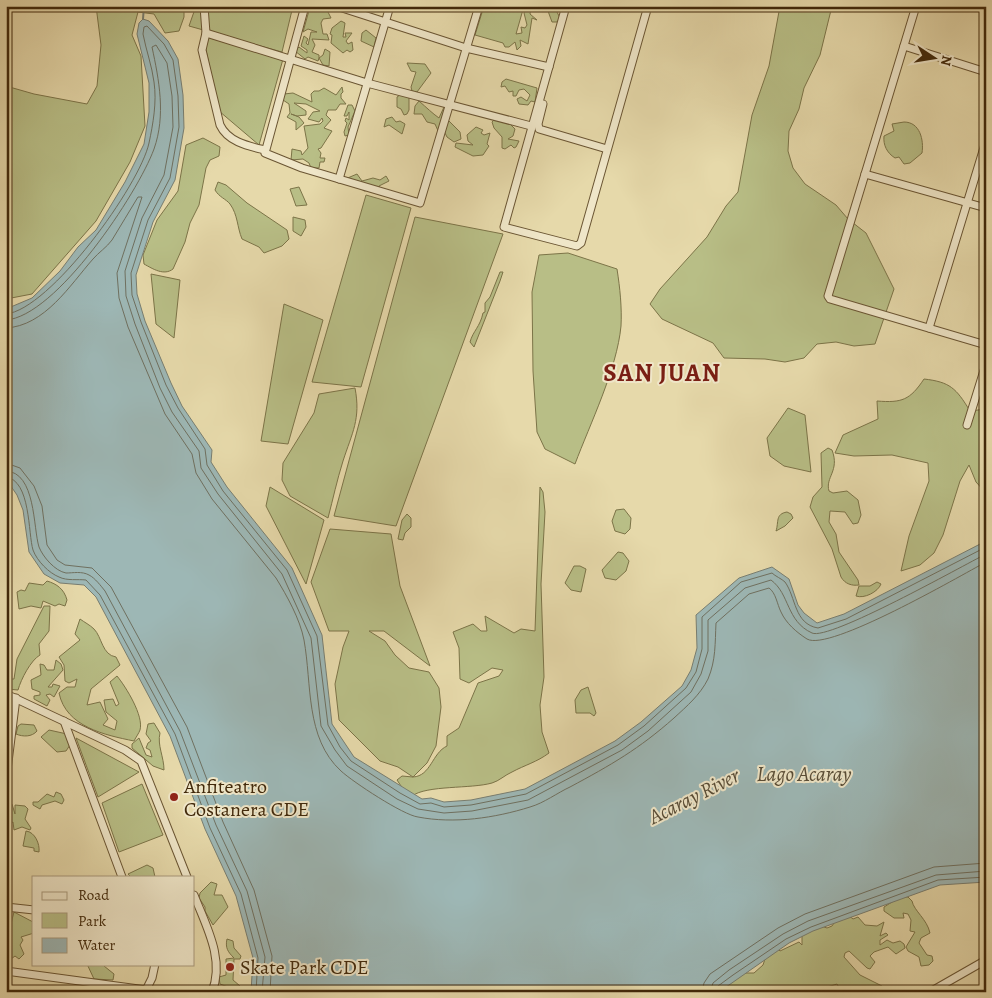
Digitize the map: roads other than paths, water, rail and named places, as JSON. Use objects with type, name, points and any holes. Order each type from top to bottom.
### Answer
[{"type":"street","points":[[204,6],[206,33],[202,50],[223,130],[236,142],[265,150],[269,156],[420,203],[479,6]]},
{"type":"street","points":[[265,150],[305,6]]},
{"type":"street","points":[[336,6],[466,48],[549,67]]},
{"type":"street","points":[[339,179],[390,6]]},
{"type":"street","points":[[563,7],[549,67],[504,227],[577,246],[581,243],[648,6]]},
{"type":"street","points":[[916,6],[828,296],[830,299],[986,345]]},
{"type":"street","points":[[206,33],[290,57],[367,83],[531,126]]},
{"type":"street","points":[[904,46],[986,72]]},
{"type":"street","points":[[545,81],[547,86],[538,124],[539,129],[607,149]]},
{"type":"street","points":[[929,328],[986,142]]},
{"type":"street","points":[[865,174],[986,208]]},
{"type":"street","points":[[967,425],[986,364]]},
{"type":"street","points":[[6,694],[125,750],[141,762],[187,876]]},
{"type":"street","points":[[6,778],[16,698]]},
{"type":"street","points":[[64,721],[122,876]]},
{"type":"street","points":[[195,900],[218,964],[218,977],[212,992]]},
{"type":"street","points":[[6,907],[32,910]]},
{"type":"street","points":[[930,992],[986,960]]},
{"type":"street","points":[[6,970],[145,991],[152,978],[155,966]]},
{"type":"water","name":"Lago Acaray","points":[[143,19],[149,21],[168,41],[178,59],[183,95],[184,128],[175,180],[153,222],[136,275],[137,294],[145,321],[182,406],[212,450],[211,462],[227,487],[292,568],[322,635],[332,724],[354,757],[422,799],[431,798],[444,802],[471,800],[525,789],[615,741],[641,722],[682,686],[691,670],[697,648],[696,615],[739,578],[772,567],[789,579],[798,605],[804,613],[817,623],[844,614],[986,541],[986,882],[940,885],[813,931],[789,943],[719,992],[251,992],[253,958],[236,896],[205,829],[170,736],[96,597],[84,585],[60,583],[44,574],[29,552],[23,510],[17,495],[6,479],[6,309],[32,298],[60,271],[78,247],[96,230],[125,182],[144,144],[149,112],[149,83],[137,34],[139,23]]},
{"type":"waterway","points":[[143,19],[144,6]]},
{"type":"place","name":"Anfiteatro Costanera CDE","points":[[174,797]]},
{"type":"place","name":"Skate Park CDE","points":[[230,967]]},
{"type":"district","name":"SAN JUAN","points":[[662,372]]},
{"type":"water label","name":"Acaray River","points":[[694,796]]}]
